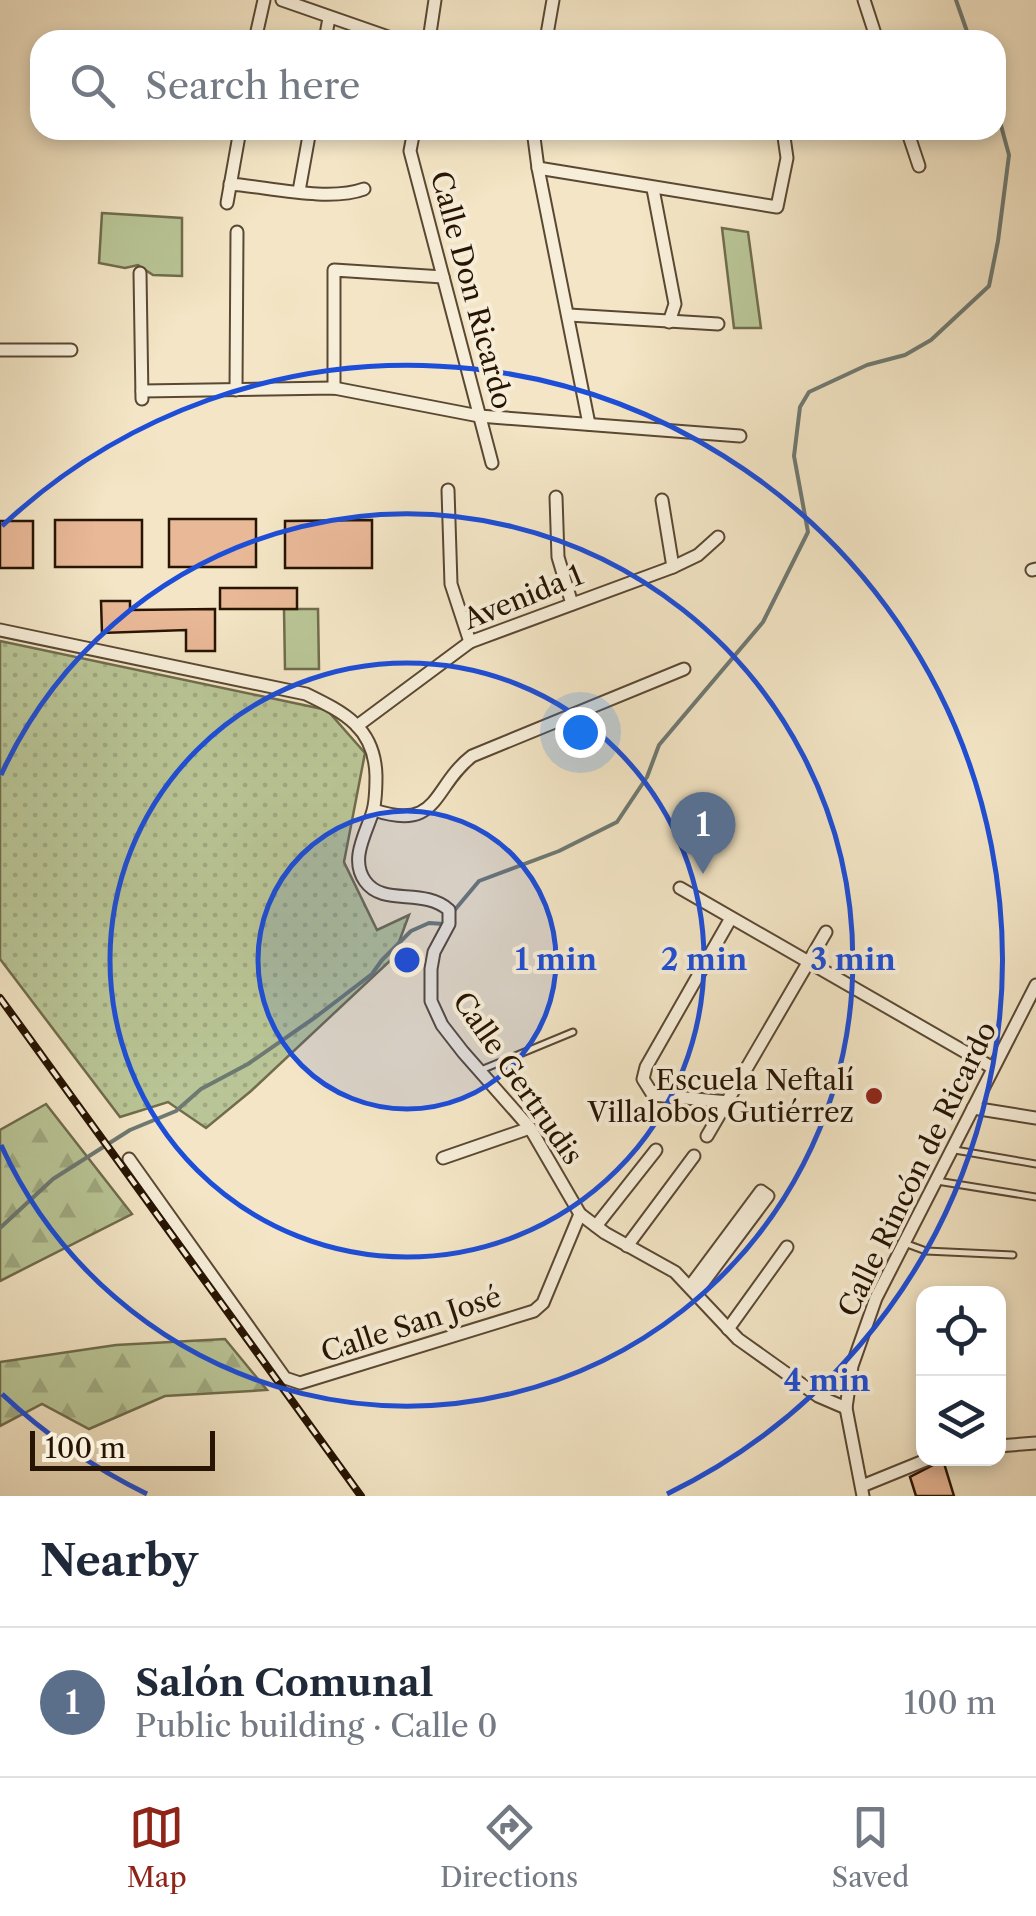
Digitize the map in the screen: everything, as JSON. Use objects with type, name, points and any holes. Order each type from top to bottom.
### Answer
[{"type":"street","points":[[257,30],[264,0]]},
{"type":"street","points":[[282,0],[368,30]]},
{"type":"street","points":[[430,30],[434,0]]},
{"type":"street","points":[[548,30],[552,0]]},
{"type":"street","points":[[864,0],[874,30]]},
{"type":"street","points":[[327,30],[329,18]]},
{"type":"street","points":[[227,203],[238,140]]},
{"type":"street","points":[[300,190],[308,140]]},
{"type":"street","name":"Calle Don Ricardo","points":[[412,140],[410,151],[492,463]]},
{"type":"street","points":[[534,140],[589,424]]},
{"type":"street","points":[[538,168],[777,208],[787,158],[784,140]]},
{"type":"street","points":[[910,140],[919,166]]},
{"type":"street","points":[[230,184],[352,194],[364,189]]},
{"type":"street","points":[[653,189],[675,304],[668,322]]},
{"type":"street","points":[[236,390],[237,232]]},
{"type":"street","points":[[334,388],[334,270],[442,277]]},
{"type":"street","points":[[140,273],[142,395],[334,388],[479,416],[740,436]]},
{"type":"street","points":[[568,316],[718,324]]},
{"type":"street","points":[[0,350],[71,350]]},
{"type":"street","points":[[448,490],[451,584],[470,642]]},
{"type":"street","points":[[556,497],[558,557],[572,604]]},
{"type":"street","points":[[662,500],[673,567]]},
{"type":"street","name":"Avenida 1","points":[[358,726],[470,642],[673,567],[698,555],[718,537]]},
{"type":"street","points":[[0,630],[306,694],[335,708],[358,726]]},
{"type":"street","points":[[374,810],[397,818],[426,810],[472,756],[684,670]]},
{"type":"street","name":"Calle Gertrudis","points":[[358,726],[370,740],[375,755],[374,810],[361,841],[361,875],[371,889],[389,896],[435,900],[449,910],[449,924],[431,969],[431,1001],[442,1025],[530,1128],[580,1214],[627,1246],[676,1272],[728,1329],[818,1396],[846,1408]]},
{"type":"street","points":[[680,888],[993,1068]]},
{"type":"street","points":[[728,1102],[653,1094],[643,1079],[646,1067],[732,918]]},
{"type":"street","points":[[707,1136],[826,932]]},
{"type":"street","name":"Calle Rincón de Ricardo","points":[[862,1491],[846,1408],[857,1348],[876,1298],[1036,985]]},
{"type":"street","points":[[972,1108],[1036,1118]]},
{"type":"street","points":[[442,1158],[530,1128]]},
{"type":"street","points":[[596,1226],[656,1150]]},
{"type":"street","points":[[627,1246],[694,1156]]},
{"type":"street","name":"Calle San José","points":[[129,1159],[284,1378],[300,1384],[534,1311],[543,1303],[580,1214]]},
{"type":"street","points":[[761,1191],[768,1196],[694,1288],[761,1191]]},
{"type":"street","points":[[728,1329],[787,1247]]},
{"type":"street","points":[[1006,1445],[1036,1443]]},
{"type":"street","points":[[862,1491],[916,1465]]},
{"type":"lane","points":[[478,1071],[573,1032]]},
{"type":"lane","points":[[952,1149],[1036,1164]]},
{"type":"lane","points":[[937,1181],[1036,1197]]},
{"type":"lane","points":[[904,1243],[926,1251],[1013,1255]]},
{"type":"green space","points":[[102,213],[182,218],[182,276],[153,275],[138,265],[125,268],[99,263]]},
{"type":"green space","points":[[722,228],[748,232],[761,328],[734,328]]},
{"type":"green space","points":[[284,609],[318,609],[319,669],[285,669]]},
{"type":"green space","points":[[0,641],[327,710],[365,753],[344,862],[377,930],[409,915],[393,958],[206,1128],[168,1102],[120,1117],[0,959]]},
{"type":"green space","points":[[46,1104],[132,1214],[0,1281],[0,1130]]},
{"type":"green space","points":[[225,1339],[267,1390],[165,1396],[89,1429],[42,1404],[0,1426],[0,1362],[116,1345]]},
{"type":"building","points":[[169,519],[256,519],[256,567],[169,567]]},
{"type":"building","points":[[55,520],[142,520],[142,567],[55,567]]},
{"type":"building","points":[[372,520],[372,568],[285,568],[285,521]]},
{"type":"building","points":[[0,521],[33,521],[33,568],[0,568]]},
{"type":"building","points":[[220,588],[297,588],[297,609],[220,609]]},
{"type":"building","points":[[101,601],[130,601],[130,610],[215,609],[215,651],[186,651],[186,630],[102,633]]},
{"type":"building","points":[[931,1466],[945,1466],[954,1496],[916,1496],[910,1477]]},
{"type":"waterway","points":[[956,0],[966,30]]},
{"type":"waterway","points":[[453,912],[479,881],[559,851],[617,822],[647,777],[659,745],[763,622],[808,532],[794,456],[800,407],[809,392],[867,365],[905,355],[931,340],[989,286],[1009,155],[1005,140]]},
{"type":"waterway","points":[[0,1228],[53,1179],[130,1130],[176,1111],[201,1089],[248,1064],[317,1016],[372,974],[411,931],[429,923],[444,924]]},
{"type":"railway","points":[[0,998],[361,1496]]},
{"type":"place","name":"Salón Comunal","points":[[703,874]]},
{"type":"place","name":"Escuela Neftalí Villalobos Gutiérrez","points":[[874,1096]]}]
